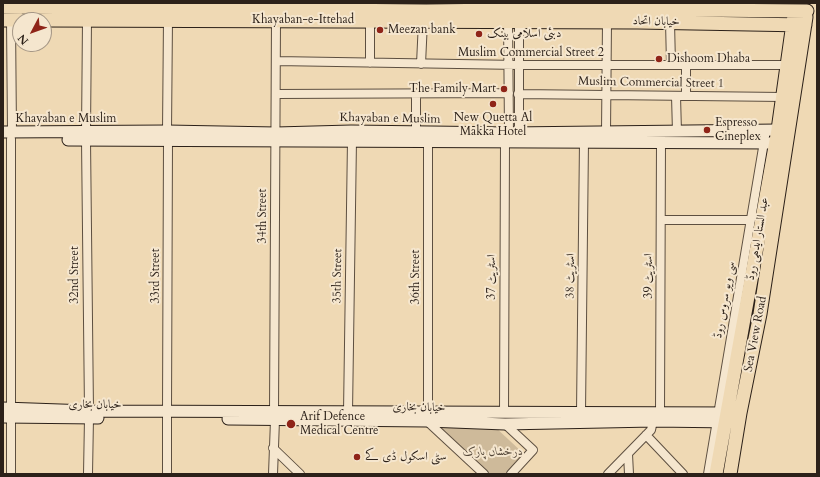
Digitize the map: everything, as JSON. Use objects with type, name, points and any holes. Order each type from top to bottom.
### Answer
[{"type":"main road","name":"خیابان اتحاد","points":[[3,7],[19,5],[357,6],[427,10],[486,6],[514,16],[607,22],[639,12],[689,7],[802,7]]},
{"type":"main road","name":"خیابان اتحاد","points":[[514,16],[534,7],[585,6],[639,12],[670,22],[799,24]]},
{"type":"main road","name":"عبد الستار ایدھی روڈ","points":[[716,474],[722,417],[771,136],[782,97],[786,65],[799,24],[802,7]]},
{"type":"main road","name":"Khayaban-e-Ittehad","points":[[52,20],[168,19],[370,21],[427,10],[514,16]]},
{"type":"main road","name":"Sea View Road","points":[[730,474],[739,418],[760,314],[799,24]]},
{"type":"street","points":[[421,64],[427,10]]},
{"type":"street","name":"اسٹریٹ 37","points":[[504,412],[511,136],[509,65],[514,16]]},
{"type":"street","name":"اسٹریٹ 37","points":[[511,136],[518,94],[519,66],[514,16]]},
{"type":"street","name":"33rd Street","points":[[166,474],[168,19]]},
{"type":"street","points":[[11,20],[7,135],[7,412],[11,474]]},
{"type":"street","name":"32nd Street","points":[[87,20],[86,136],[88,474]]},
{"type":"street","name":"34th Street","points":[[273,474],[275,416],[276,20]]},
{"type":"street","points":[[370,21],[370,63]]},
{"type":"street","points":[[606,132],[607,22]]},
{"type":"street","points":[[670,22],[671,64]]},
{"type":"street","name":"Muslim Commercial Street 2","points":[[276,61],[519,66],[671,64],[786,65]]},
{"type":"street","points":[[686,64],[686,96]]},
{"type":"street","points":[[276,94],[509,93]]},
{"type":"street","points":[[416,94],[416,133]]},
{"type":"street","name":"Muslim Commercial Street 1","points":[[518,94],[782,97]]},
{"type":"street","points":[[676,96],[677,132]]},
{"type":"street","name":"Khayaban e Muslim","points":[[276,137],[382,136],[428,141],[472,137],[562,137],[606,132],[677,132],[771,136]]},
{"type":"street","name":"Khayaban e Muslim","points":[[7,135],[217,136],[352,140],[416,133],[472,137]]},
{"type":"street","name":"Khayaban e Muslim","points":[[511,136],[562,137],[584,141],[661,141],[771,136]]},
{"type":"street","name":"سی ویو سروس روڈ","points":[[708,474],[722,417],[751,220],[771,136]]},
{"type":"street","name":"35th Street","points":[[348,412],[352,140]]},
{"type":"street","name":"36th Street","points":[[428,141],[428,417]]},
{"type":"street","name":"اسٹریٹ 38","points":[[581,412],[584,141]]},
{"type":"street","name":"اسٹریٹ 39","points":[[660,412],[661,141]]},
{"type":"street","points":[[661,220],[751,220]]},
{"type":"street","name":"خیابان بخاری","points":[[7,412],[428,417],[468,418],[505,424],[653,421],[722,417]]},
{"type":"street","name":"خیابان بخاری","points":[[309,416],[348,412],[428,417]]},
{"type":"street","name":"خیابان بخاری","points":[[468,418],[504,412],[660,412],[739,418]]},
{"type":"street","points":[[428,417],[484,474]]},
{"type":"street","points":[[608,474],[651,430],[653,421]]},
{"type":"street","points":[[505,424],[533,450],[511,474]]},
{"type":"street","points":[[646,435],[682,474]]},
{"type":"street","points":[[273,448],[300,474]]},
{"type":"street","points":[[628,454],[629,474]]},
{"type":"green space","name":"درخشاں پارک","points":[[494,426],[524,454],[506,474],[487,474],[439,427]]},
{"type":"place","name":"Meezan bank","points":[[380,30]]},
{"type":"place","name":"دبئی اسلامی بینک","points":[[479,34]]},
{"type":"place","name":"Dishoom Dhaba","points":[[659,59]]},
{"type":"place","name":"The Family Mart","points":[[504,89]]},
{"type":"place","name":"New Quetta Al Makka Hotel","points":[[493,104]]},
{"type":"place","name":"Espresso Cineplex","points":[[707,130]]},
{"type":"place","name":"Arif Defence Medical Centre","points":[[291,424]]},
{"type":"place","name":"سٹی اسکول ڈی کے","points":[[357,457]]}]
